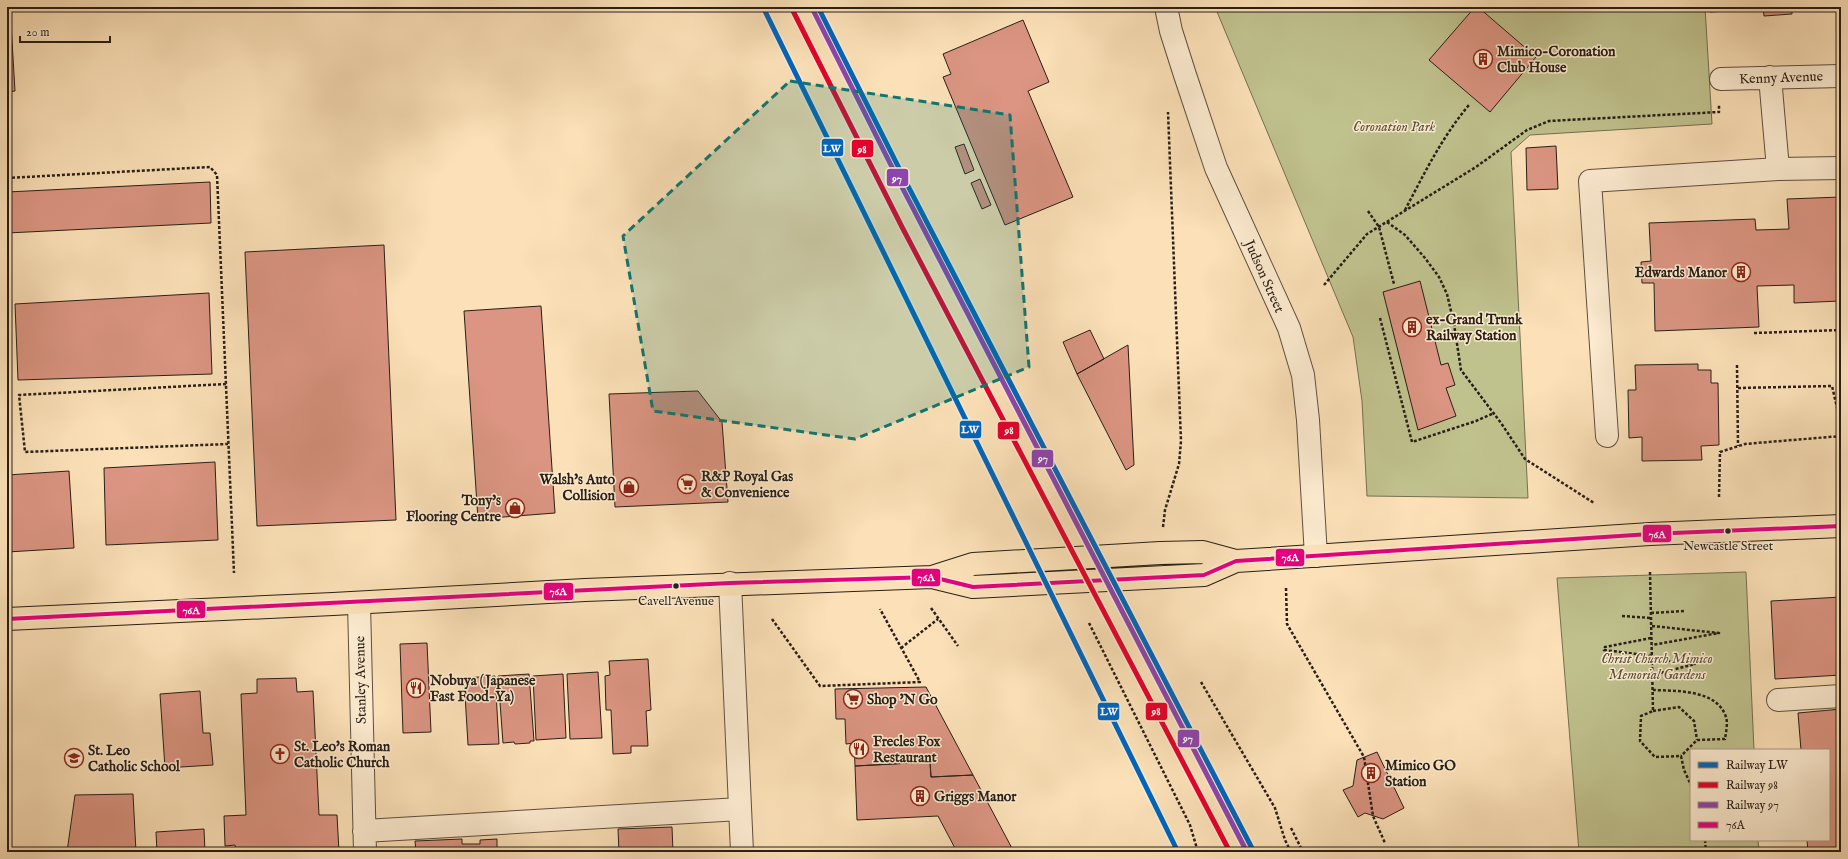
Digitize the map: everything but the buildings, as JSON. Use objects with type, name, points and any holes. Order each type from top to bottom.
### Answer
[{"type":"main road","points":[[7,619],[359,603],[550,591],[730,583],[932,577],[973,564],[1152,554],[1203,552],[1236,561],[1650,534],[1841,526]]},
{"type":"street","name":"Judson Street","points":[[1166,7],[1171,31],[1216,168],[1289,328],[1303,375],[1308,420],[1316,556]]},
{"type":"street","name":"Kenny Avenue","points":[[1721,79],[1841,76]]},
{"type":"street","points":[[1770,77],[1778,169]]},
{"type":"street","points":[[1607,436],[1590,181],[1778,169],[1841,168]]},
{"type":"street","points":[[730,583],[742,852]]},
{"type":"street","name":"Stanley Avenue","points":[[359,603],[364,842]]},
{"type":"street","points":[[1778,700],[1841,696]]},
{"type":"street","points":[[364,842],[740,809]]},
{"type":"path","points":[[1162,533],[1165,510],[1179,464],[1181,441],[1167,100],[1185,75]]},
{"type":"path","points":[[1324,285],[1367,234],[1476,167],[1526,130],[1549,121],[1719,112],[1721,79]]},
{"type":"path","points":[[1404,210],[1437,149],[1454,123],[1469,105]]},
{"type":"path","points":[[7,178],[210,167],[217,175],[234,573]]},
{"type":"path","points":[[1368,211],[1379,227],[1394,284]]},
{"type":"path","points":[[1387,222],[1405,235],[1426,258],[1439,278],[1447,294],[1456,336],[1461,370],[1494,412],[1525,459],[1594,503]]},
{"type":"path","points":[[1380,318],[1412,442],[1476,421],[1494,412]]},
{"type":"path","points":[[1754,333],[1841,330]]},
{"type":"path","points":[[1441,340],[1456,336]]},
{"type":"path","points":[[1737,365],[1738,446]]},
{"type":"path","points":[[226,384],[19,395],[26,452],[228,444]]},
{"type":"path","points":[[1738,388],[1832,386],[1841,425]]},
{"type":"path","points":[[1719,497],[1720,452],[1745,444],[1841,436]]},
{"type":"path","points":[[1650,572],[1653,711]]},
{"type":"path","points":[[1286,588],[1287,624],[1364,757],[1373,816],[1385,844]]},
{"type":"path","points":[[931,608],[938,620],[958,646]]},
{"type":"path","points":[[772,619],[820,686],[920,682],[880,610]]},
{"type":"path","points":[[1651,613],[1685,610]]},
{"type":"path","points":[[1622,616],[1651,618]]},
{"type":"path","points":[[902,648],[938,620]]},
{"type":"path","points":[[1089,623],[1190,825],[1198,852]]},
{"type":"path","points":[[1652,626],[1719,633],[1652,645]]},
{"type":"path","points":[[1652,638],[1605,647],[1604,650],[1652,656],[1655,659],[1695,664],[1652,674]]},
{"type":"path","points":[[1201,682],[1275,808],[1285,840],[1291,852]]},
{"type":"path","points":[[1653,690],[1688,691],[1718,704],[1726,717],[1725,739],[1697,740],[1681,756],[1655,757],[1640,741],[1641,716],[1653,711],[1679,707],[1694,720],[1697,740]]},
{"type":"path","points":[[1681,756],[1684,770],[1690,783]]},
{"type":"path","points":[[1291,828],[1303,852]]},
{"type":"path","points":[[1705,841],[1706,852]]},
{"type":"highlighted area","points":[[790,81],[1010,115],[1029,367],[855,439],[653,411],[623,236]]},
{"type":"green space","name":"Coronation Park","points":[[1215,7],[1705,7],[1712,124],[1530,135],[1511,152],[1528,498],[1367,496],[1362,401],[1353,337]]},
{"type":"green space","name":"Christ Church Mimico Memorial Gardens","points":[[1746,572],[1754,749],[1690,749],[1690,841],[1758,841],[1759,852],[1579,852],[1557,578]]},
{"type":"rail line","name":"LW","points":[[763,7],[1178,852]]},
{"type":"rail line","name":"98","points":[[791,7],[902,227],[1230,852]]},
{"type":"rail line","name":"LW","points":[[818,7],[908,186],[1254,852]]},
{"type":"rail line","name":"97","points":[[813,10],[903,189],[1247,852]]},
{"type":"transit line","name":"76A","points":[[7,619],[730,583],[932,577],[973,587],[1204,575],[1236,561],[1650,534],[1841,526]]},
{"type":"place","name":"Mimico-Coronation Club House","points":[[1483,59]]},
{"type":"place","name":"Edwards Manor","points":[[1741,272]]},
{"type":"place","name":"ex-Grand Trunk Railway Station","points":[[1412,327]]},
{"type":"place","name":"R&P Royal Gas & Convenience","points":[[687,484]]},
{"type":"place","name":"Walsh's Auto Collision","points":[[629,487]]},
{"type":"place","name":"Tony's Flooring Centre","points":[[515,508]]},
{"type":"place","name":"Newcastle Street","points":[[1728,531]]},
{"type":"place","name":"Cavell Avenue","points":[[676,586]]},
{"type":"place","name":"Nobuya (Japanese Fast Food-Ya)","points":[[416,688]]},
{"type":"place","name":"Shop 'N Go","points":[[853,699]]},
{"type":"place","name":"Frecles Fox Restaurant","points":[[859,749]]},
{"type":"place","name":"St. Leo's Roman Catholic Church","points":[[280,754]]},
{"type":"place","name":"St. Leo Catholic School","points":[[74,758]]},
{"type":"place","name":"Mimico GO Station","points":[[1371,773]]},
{"type":"place","name":"Griggs Manor","points":[[920,796]]}]
